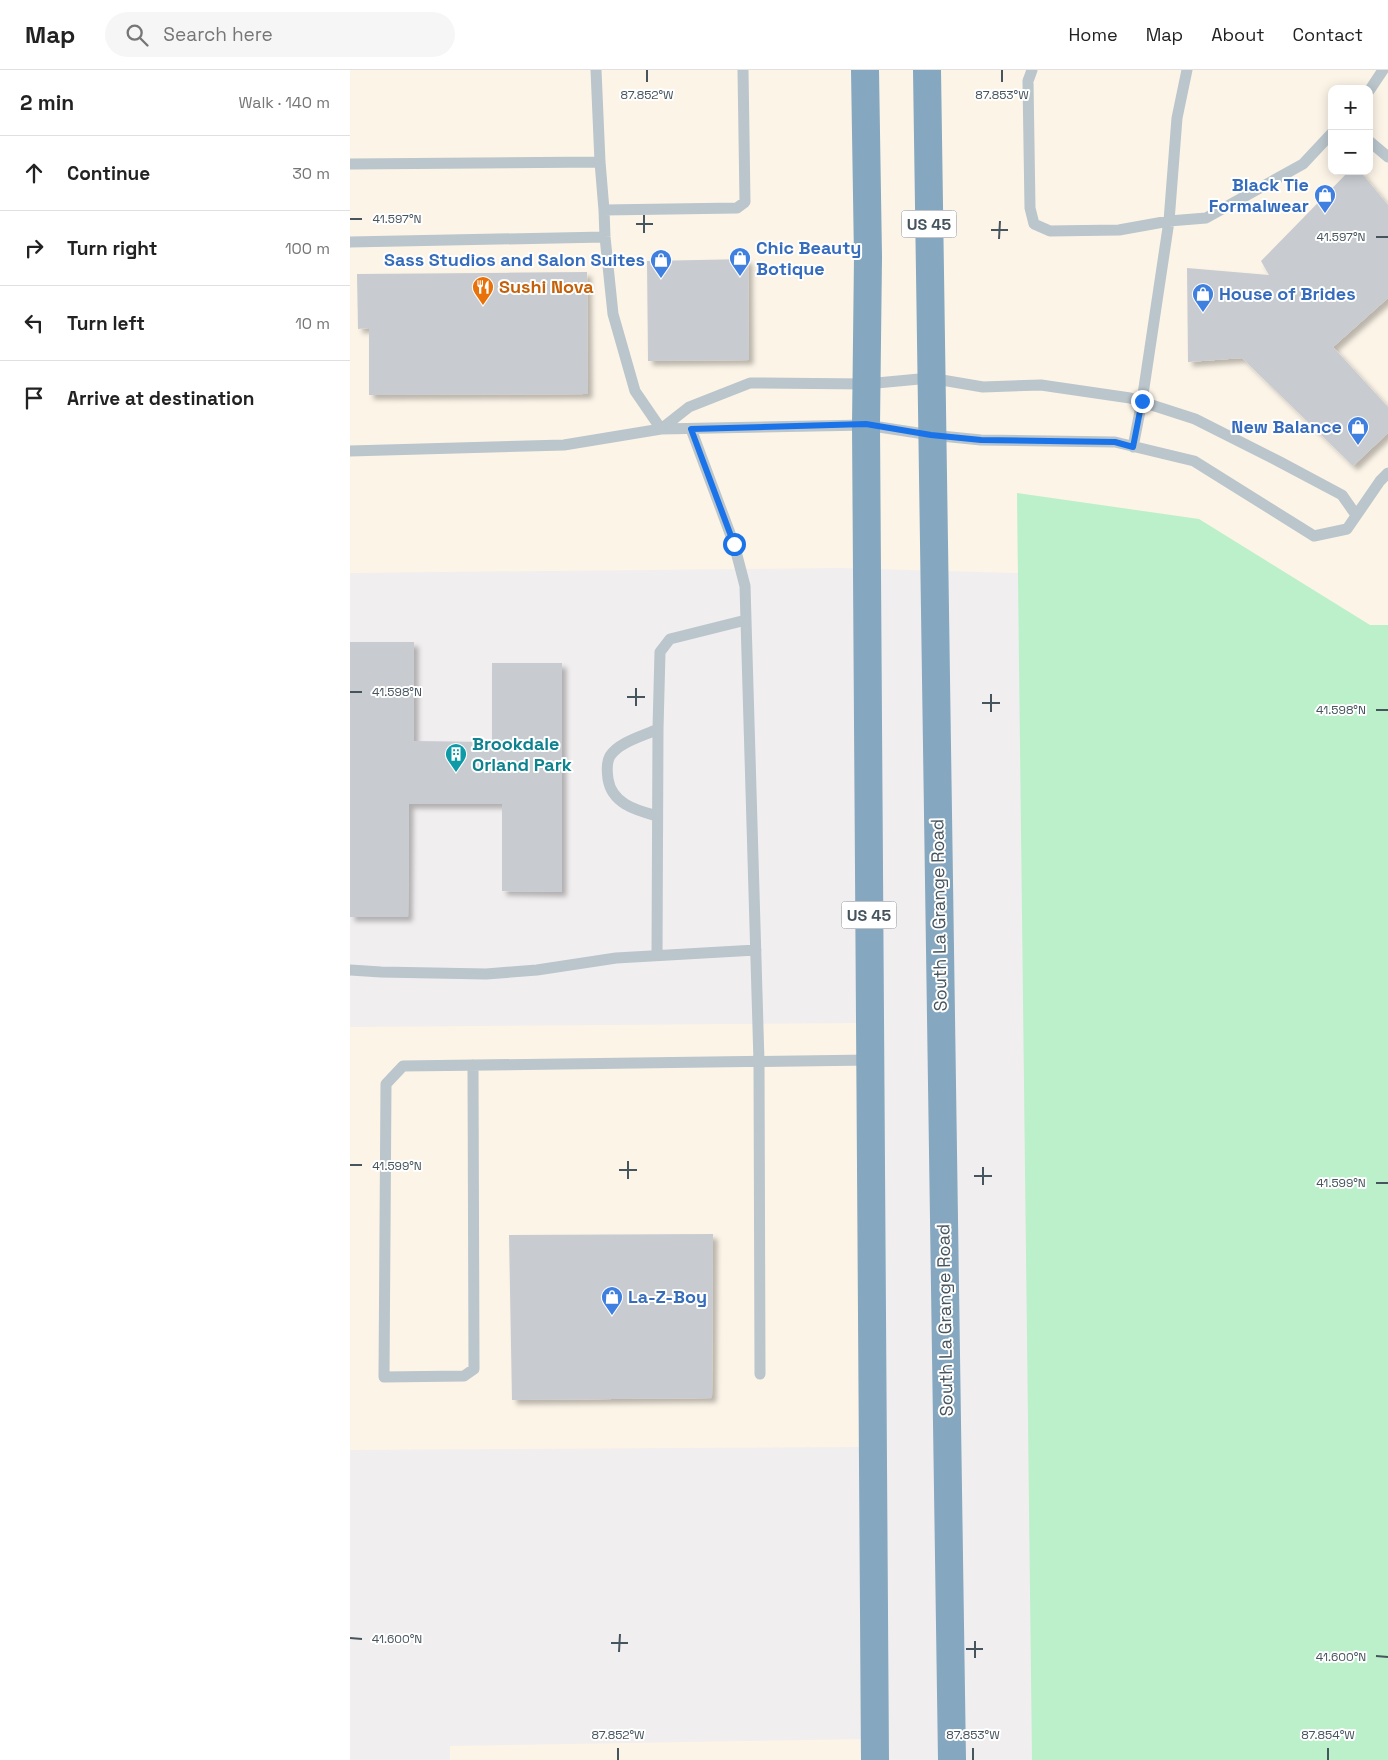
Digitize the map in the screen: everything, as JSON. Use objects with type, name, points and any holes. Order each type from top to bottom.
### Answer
[{"type":"highway","name":"US 45","points":[[865,70],[868,257],[866,424],[875,1760]]},
{"type":"highway","name":"South La Grange Road","points":[[927,70],[930,378],[952,1760]]},
{"type":"lane","points":[[596,70],[605,237],[613,314],[635,391],[661,429]]},
{"type":"lane","points":[[604,210],[737,208],[745,202],[743,70]]},
{"type":"lane","points":[[1032,70],[1028,81],[1030,208],[1034,224],[1050,231],[1119,230],[1169,221],[1206,218],[1303,164],[1328,137]]},
{"type":"lane","points":[[1133,447],[1142,401],[1169,221],[1176,118],[1188,70]]},
{"type":"lane","points":[[1373,85],[1383,70]]},
{"type":"lane","points":[[1373,144],[1388,157]]},
{"type":"lane","points":[[350,164],[600,162]]},
{"type":"lane","points":[[350,242],[605,237]]},
{"type":"lane","points":[[661,429],[689,407],[750,383],[866,384],[930,378],[983,387],[1041,384],[1130,398],[1195,419],[1342,495],[1356,516]]},
{"type":"lane","points":[[350,451],[564,445],[661,429],[866,424],[931,435],[981,440],[1115,442],[1194,461],[1314,536],[1347,530],[1380,481],[1388,473]]},
{"type":"lane","points":[[691,429],[734,544],[745,586],[759,1062],[760,1374]]},
{"type":"lane","points":[[657,955],[660,652],[670,639],[746,620]]},
{"type":"lane","points":[[657,816],[634,809],[617,799],[609,786],[606,770],[610,756],[623,745],[658,730]]},
{"type":"lane","points":[[350,970],[486,974],[537,970],[616,958],[756,950]]},
{"type":"lane","points":[[473,1065],[474,1369],[464,1376],[384,1377],[386,1084],[403,1066],[473,1065],[759,1062],[870,1060]]},
{"type":"shaded area","points":[[350,70],[1388,70],[1388,625],[1370,625],[1017,493],[1018,573],[839,568],[350,573]]},
{"type":"shaded area","points":[[860,1023],[859,1447],[350,1450],[350,1027]]},
{"type":"shaded area","points":[[868,1739],[868,1760],[450,1760],[450,1746]]},
{"type":"green space","points":[[1017,493],[1199,519],[1370,625],[1388,625],[1388,1760],[1032,1760]]},
{"type":"building","points":[[1345,175],[1363,175],[1388,205],[1388,298],[1333,347],[1388,407],[1388,433],[1353,466],[1242,358],[1188,362],[1187,268],[1269,275],[1261,261]]},
{"type":"building","points":[[748,259],[749,360],[648,361],[647,261]]},
{"type":"building","points":[[587,272],[588,394],[369,395],[369,328],[358,329],[357,274]]},
{"type":"building","name":"Brookdale Orland Park","points":[[350,642],[414,642],[414,741],[492,742],[492,663],[562,663],[562,892],[502,891],[502,804],[409,804],[408,917],[350,917]]},
{"type":"building","name":"La-Z-Boy","points":[[713,1234],[712,1398],[512,1400],[509,1235]]},
{"type":"place","name":"Black Tie Formalwear","points":[[1325,214]]},
{"type":"place","name":"Chic Beauty Botique","points":[[740,277]]},
{"type":"place","name":"Sass Studios and Salon Suites","points":[[661,279]]},
{"type":"place","name":"Sushi Nova","points":[[483,306]]},
{"type":"place","name":"House of Brides","points":[[1203,313]]},
{"type":"place","name":"New Balance","points":[[1358,446]]},
{"type":"place","name":"Brookdale Orland Park","points":[[456,773]]},
{"type":"place","name":"La-Z-Boy","points":[[612,1316]]},
{"type":"route","points":[[734,544],[691,429],[866,424],[931,435],[981,440],[1115,442],[1133,447],[1142,401]]}]
